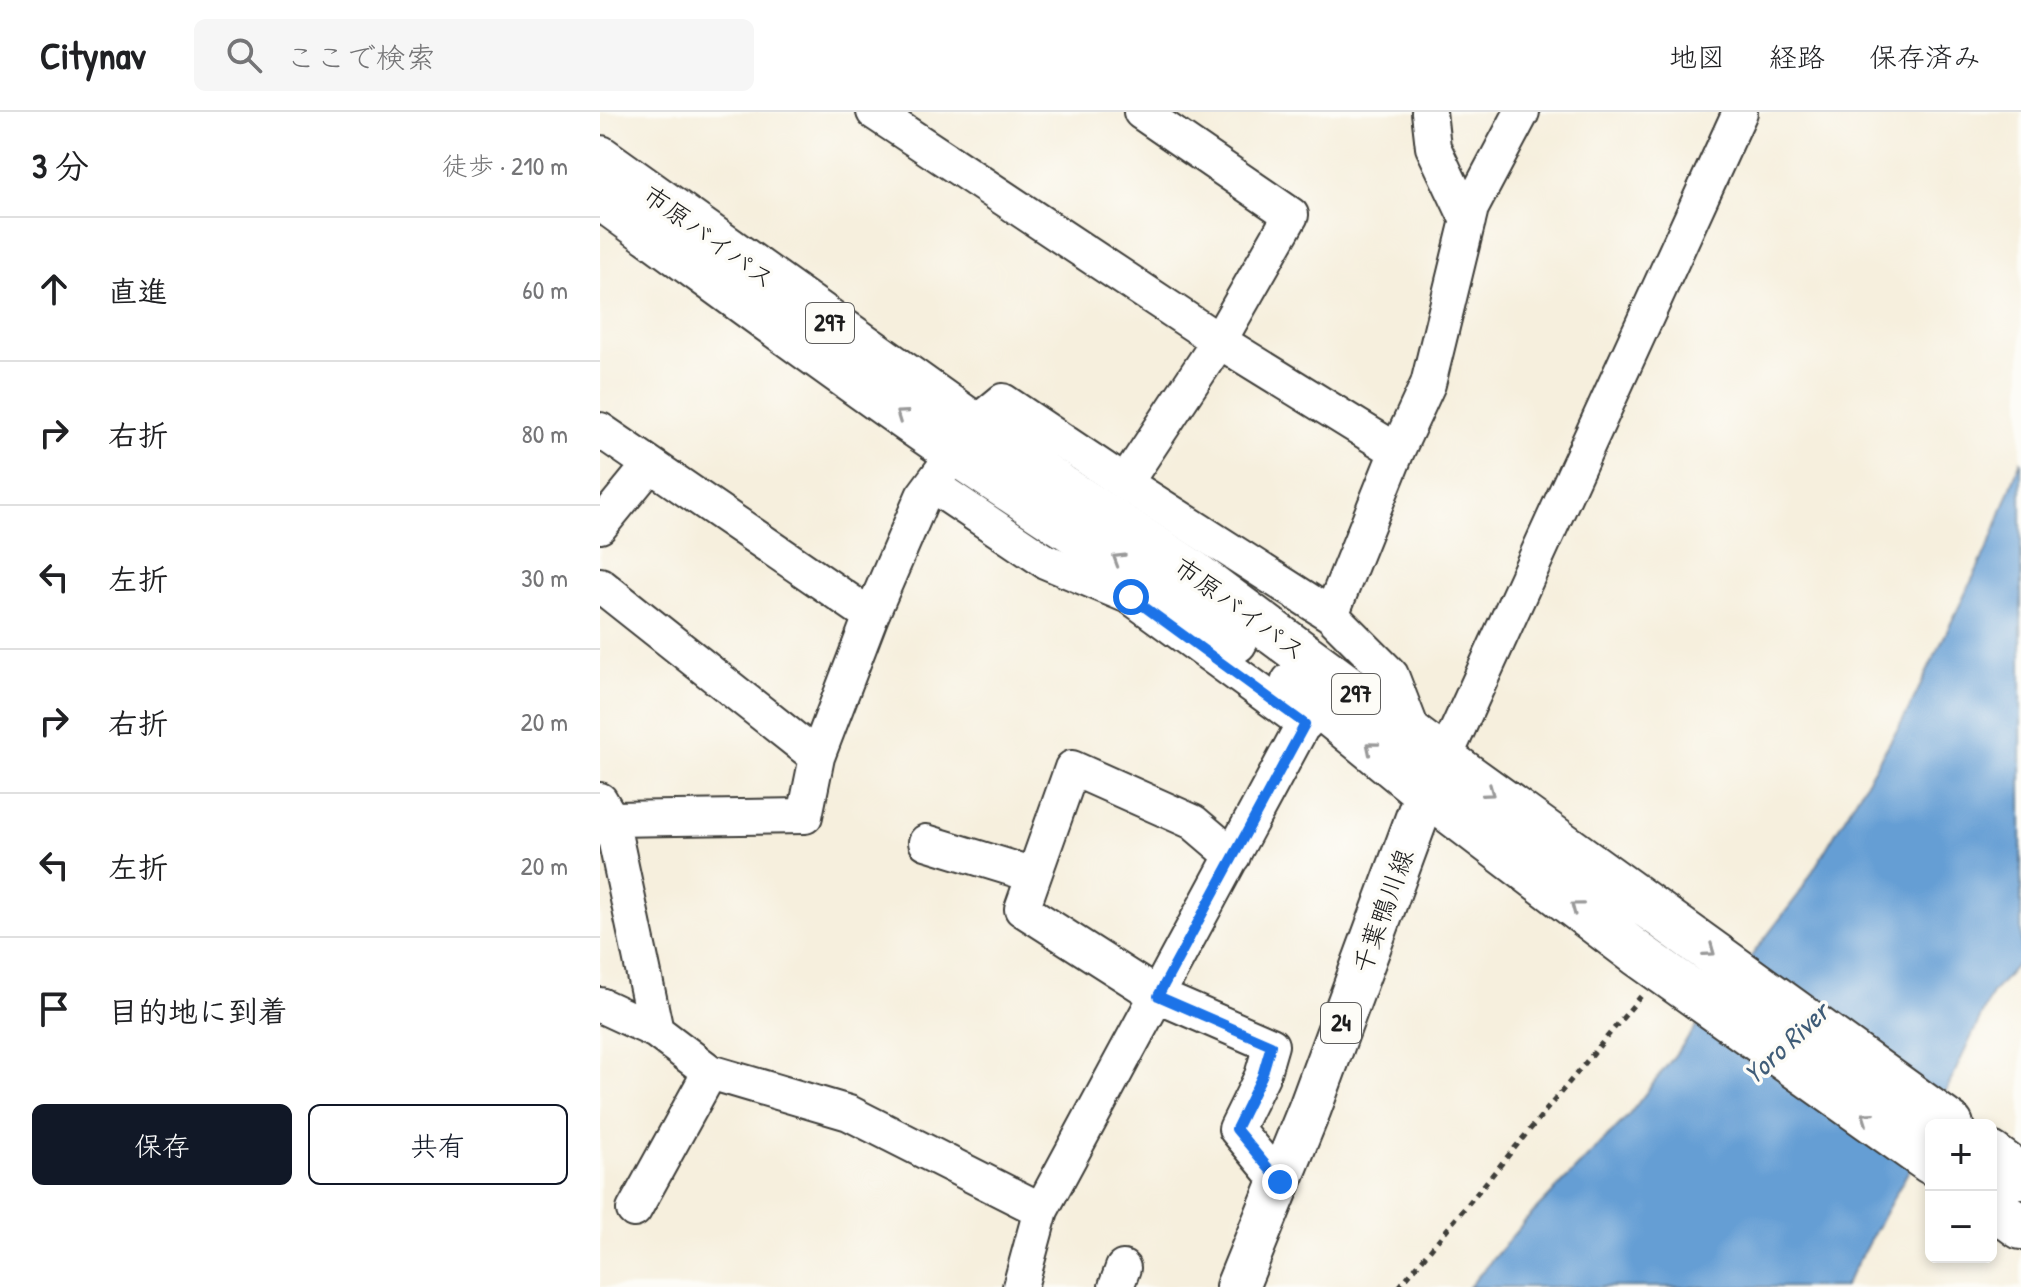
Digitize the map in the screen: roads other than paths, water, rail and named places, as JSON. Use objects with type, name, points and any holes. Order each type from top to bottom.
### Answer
[{"type":"highway","name":"市原バイパス","points":[[600,158],[954,454]]},
{"type":"highway","name":"市原バイパス","points":[[600,197],[954,454],[1061,487],[1192,572],[1317,700],[1428,763],[1647,905],[1943,1119]]},
{"type":"highway","name":"市原バイパス","points":[[1428,763],[1650,962],[1925,1158]]},
{"type":"highway","points":[[1997,1158],[2021,1176]]},
{"type":"highway","points":[[1997,1209],[2021,1227]]},
{"type":"main road","name":"千葉鴨川線","points":[[1237,1287],[1310,1108],[1428,763]]},
{"type":"street","points":[[1125,483],[1219,341],[1291,215],[1141,112]]},
{"type":"street","points":[[1429,112],[1433,147],[1468,221]]},
{"type":"street","points":[[1331,615],[1397,451],[1428,384],[1471,208],[1522,112]]},
{"type":"street","points":[[1428,763],[1740,112]]},
{"type":"street","points":[[890,117],[1219,341],[1397,451]]},
{"type":"street","points":[[656,1031],[605,809],[805,816],[817,757],[871,616],[923,496],[954,454],[1003,401],[1331,615],[1391,675],[1428,763]]},
{"type":"street","points":[[600,430],[871,616]]},
{"type":"street","points":[[954,454],[1045,561],[1131,597],[1317,700],[1041,1210],[1020,1287]]},
{"type":"street","points":[[600,526],[649,466]]},
{"type":"street","points":[[600,585],[817,757]]},
{"type":"street","points":[[1233,856],[1193,822],[1072,768],[1022,909],[1158,996],[1271,1045],[1262,1076],[1236,1129],[1280,1182]]},
{"type":"street","points":[[926,842],[1034,875]]},
{"type":"street","points":[[600,1005],[656,1031],[710,1072],[849,1113],[1041,1210]]},
{"type":"street","points":[[634,1210],[710,1072]]},
{"type":"water","name":"Yoro River","points":[[2021,460],[2021,960],[1992,993],[1933,1119],[1925,1119],[1925,1136],[1909,1170],[1844,1287],[1469,1287],[1525,1221],[1628,1116],[1799,894],[1906,715],[1991,541]]}]
